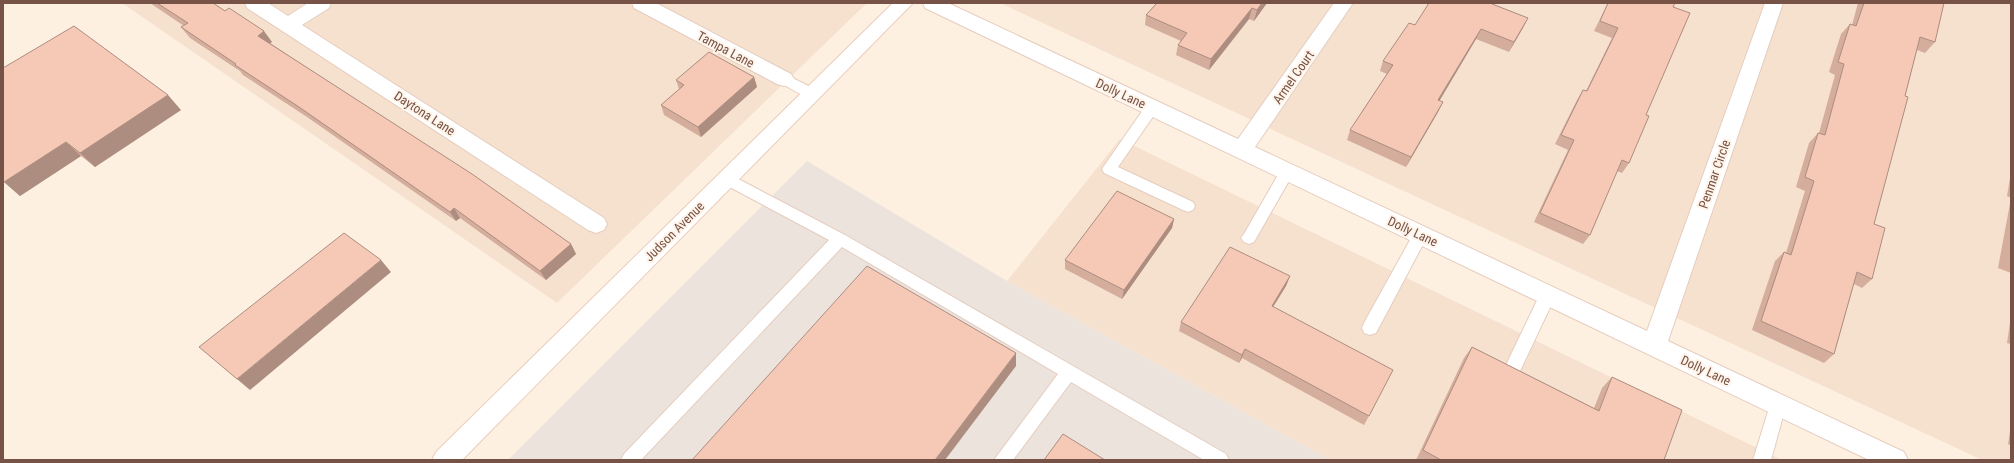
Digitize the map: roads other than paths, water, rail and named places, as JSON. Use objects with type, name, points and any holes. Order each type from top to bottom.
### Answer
[{"type":"street","name":"Daytona Lane","points":[[254,3],[596,224]]},
{"type":"street","points":[[288,25],[322,3]]},
{"type":"street","name":"Tampa Lane","points":[[641,3],[784,79]]},
{"type":"street","name":"Judson Avenue","points":[[445,460],[904,3]]},
{"type":"street","name":"Dolly Lane","points":[[932,3],[1895,460]]},
{"type":"street","name":"Armel Court","points":[[1242,150],[1344,3]]},
{"type":"street","name":"Penmar Circle","points":[[1654,346],[1774,3]]},
{"type":"lane","name":"Tampa Lane","points":[[784,79],[812,94]]},
{"type":"lane","points":[[1152,108],[1108,169],[1188,206]]},
{"type":"lane","points":[[1249,238],[1286,172]]},
{"type":"lane","points":[[727,179],[840,239],[1220,460]]},
{"type":"lane","points":[[1370,328],[1420,235]]},
{"type":"lane","points":[[630,460],[840,239]]},
{"type":"lane","points":[[1513,368],[1548,295]]},
{"type":"lane","points":[[1003,460],[1069,372]]},
{"type":"lane","points":[[1762,460],[1778,405]]}]
